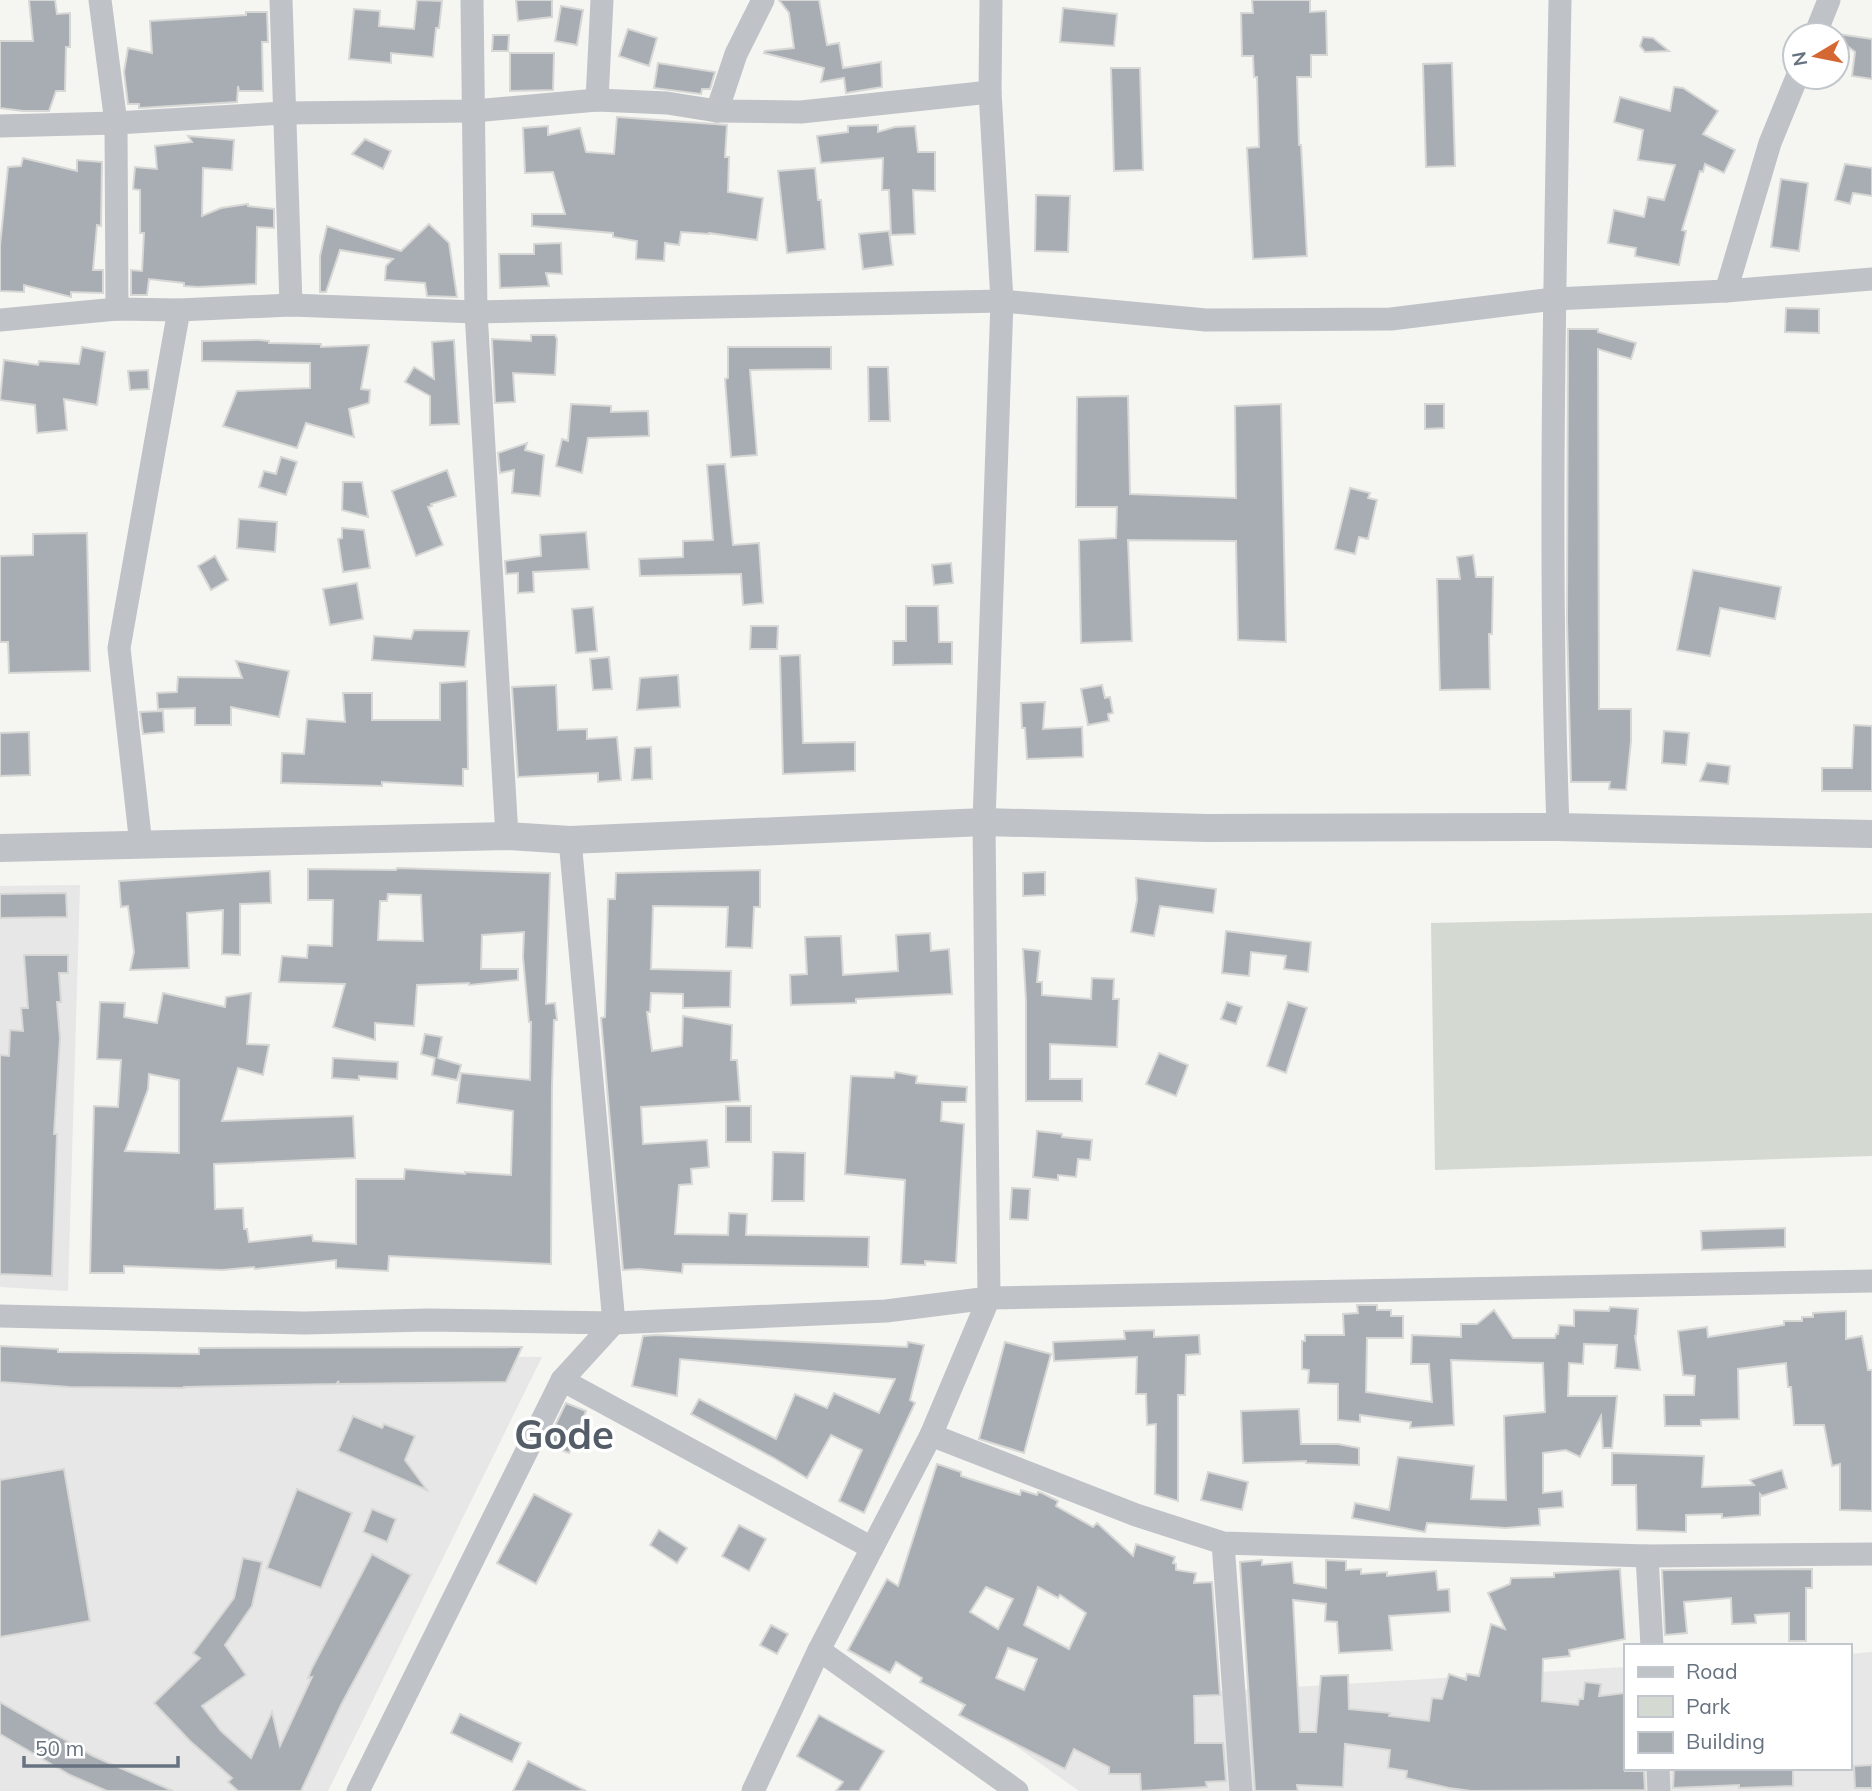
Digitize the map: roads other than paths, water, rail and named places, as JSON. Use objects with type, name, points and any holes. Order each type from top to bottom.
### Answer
[{"type":"street","points":[[100,0],[116,123],[117,309]]},
{"type":"street","points":[[281,0],[291,305]]},
{"type":"street","points":[[472,0],[476,312],[507,836]]},
{"type":"street","points":[[597,100],[602,0]]},
{"type":"street","points":[[717,111],[736,54],[763,0]]},
{"type":"street","points":[[753,1791],[819,1650],[931,1434],[989,1298],[984,822],[1002,301],[990,92],[991,0]]},
{"type":"street","points":[[1558,827],[1554,722],[1554,299],[1560,0]]},
{"type":"street","points":[[1821,21],[1829,0]]},
{"type":"street","points":[[1726,291],[1770,143],[1791,91]]},
{"type":"street","points":[[0,126],[116,123],[284,113],[474,111],[597,100],[667,103],[717,111],[801,112],[990,92]]},
{"type":"street","points":[[0,320],[117,309],[179,310],[291,305],[476,312],[1002,301],[1206,320],[1372,320],[1554,299],[1726,291],[1872,279]]},
{"type":"street","points":[[141,845],[119,648],[179,310]]},
{"type":"street","points":[[0,848],[507,836],[570,840],[984,822],[1207,828],[1558,827],[1872,834]]},
{"type":"street","points":[[358,1791],[562,1380],[614,1323],[570,840]]},
{"type":"street","points":[[0,1316],[304,1323],[428,1320],[614,1323],[886,1311],[989,1298],[1872,1281]]},
{"type":"street","points":[[562,1380],[872,1548]]},
{"type":"street","points":[[931,1434],[1136,1515],[1223,1543],[1647,1556],[1872,1554]]},
{"type":"street","points":[[1223,1543],[1241,1791]]},
{"type":"street","points":[[1647,1556],[1652,1644]]},
{"type":"street","points":[[819,1650],[1017,1791]]},
{"type":"street","points":[[1658,1770],[1659,1791]]},
{"type":"district","name":"Gode","points":[[564,1434]]}]
